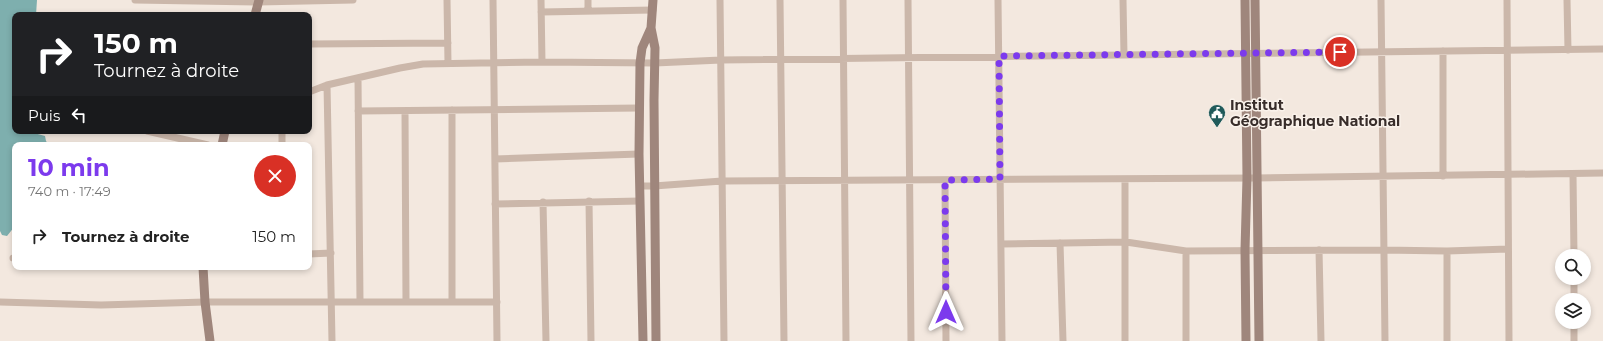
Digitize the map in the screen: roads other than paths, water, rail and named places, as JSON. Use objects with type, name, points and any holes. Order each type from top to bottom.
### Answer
[{"type":"street","points":[[135,0],[352,0]]},
{"type":"street","points":[[447,0],[448,63]]},
{"type":"street","points":[[493,0],[497,341]]},
{"type":"street","points":[[541,0],[542,62]]},
{"type":"street","points":[[588,0],[588,11]]},
{"type":"street","points":[[653,0],[651,28],[655,48],[654,186],[656,341]]},
{"type":"street","points":[[720,0],[724,341]]},
{"type":"street","points":[[780,0],[784,341]]},
{"type":"street","points":[[843,0],[846,341]]},
{"type":"street","points":[[908,0],[911,341]]},
{"type":"street","points":[[998,0],[1002,341]]},
{"type":"street","points":[[1123,0],[1124,55]]},
{"type":"street","points":[[1245,0],[1252,178],[1258,252],[1259,341]]},
{"type":"street","points":[[1246,341],[1245,250],[1252,178],[1256,53],[1255,0]]},
{"type":"street","points":[[1381,0],[1384,341]]},
{"type":"street","points":[[1507,0],[1509,341]]},
{"type":"street","points":[[1567,0],[1568,50]]},
{"type":"street","points":[[256,12],[258,1]]},
{"type":"street","points":[[541,12],[653,10]]},
{"type":"street","points":[[643,341],[639,154],[640,63],[642,48],[651,28]]},
{"type":"street","points":[[312,44],[448,43]]},
{"type":"street","points":[[312,91],[327,85],[412,65],[448,63],[655,63],[721,60],[844,58],[1603,49]]},
{"type":"street","points":[[1443,51],[1443,176]]},
{"type":"street","points":[[358,78],[360,302]]},
{"type":"street","points":[[327,85],[332,341]]},
{"type":"street","points":[[358,111],[639,108]]},
{"type":"street","points":[[452,110],[452,302]]},
{"type":"street","points":[[405,111],[406,302]]},
{"type":"street","points":[[160,134],[195,142]]},
{"type":"street","points":[[495,159],[639,154]]},
{"type":"street","points":[[1574,174],[1574,249]]},
{"type":"street","points":[[640,186],[722,181],[782,180],[1125,179],[1603,174]]},
{"type":"street","points":[[1125,179],[1126,341]]},
{"type":"street","points":[[945,180],[946,341]]},
{"type":"street","points":[[589,201],[591,341]]},
{"type":"street","points":[[496,204],[640,201]]},
{"type":"street","points":[[543,202],[546,341]]},
{"type":"street","points":[[1001,244],[1126,242],[1186,251],[1245,250],[1258,252],[1318,250],[1508,249]]},
{"type":"street","points":[[1060,243],[1062,341]]},
{"type":"street","points":[[1318,250],[1321,341]]},
{"type":"street","points":[[1447,250],[1447,341]]},
{"type":"street","points":[[1186,251],[1186,341]]},
{"type":"street","points":[[312,254],[331,253]]},
{"type":"street","points":[[203,270],[205,302],[210,341]]},
{"type":"street","points":[[0,302],[101,305],[205,302],[496,302]]},
{"type":"street","points":[[1574,329],[1574,341]]},
{"type":"water","points":[[0,0],[37,0],[36,12],[12,12],[12,134],[38,134],[45,136],[47,142],[12,142],[12,230],[7,236],[2,235],[0,231]]},
{"type":"place","name":"Institut Géographique National","points":[[1217,128]]}]
